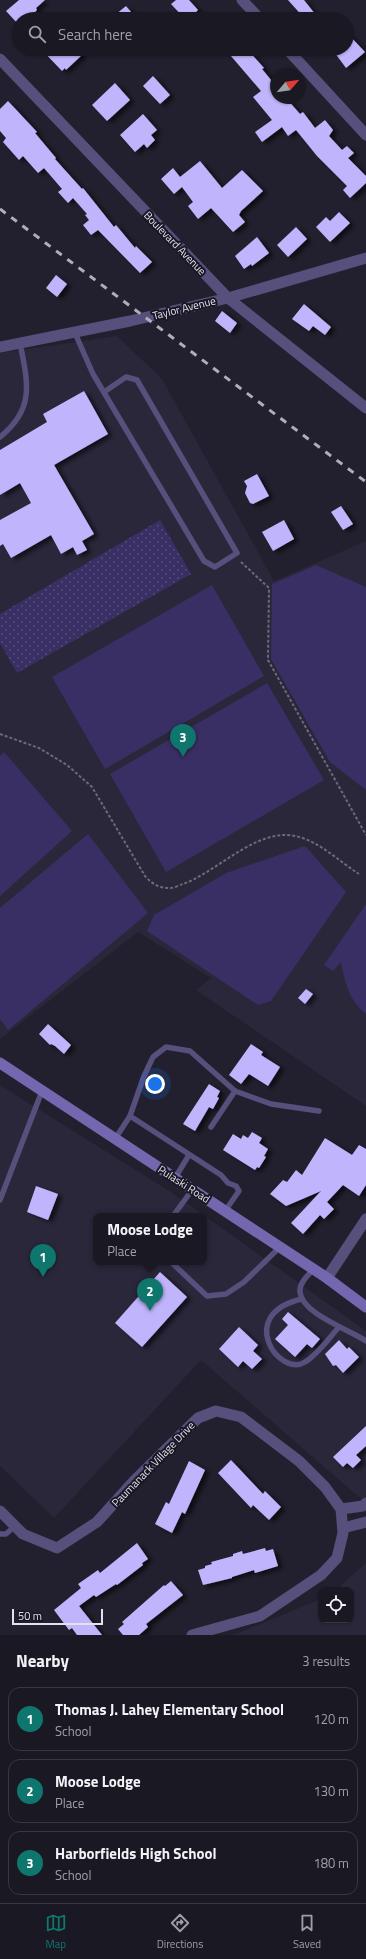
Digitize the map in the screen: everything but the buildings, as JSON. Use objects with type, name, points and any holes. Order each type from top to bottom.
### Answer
[{"type":"main road","name":"Pulaski Road","points":[[0,1064],[314,1269],[366,1307]]},
{"type":"street","points":[[242,0],[253,12]]},
{"type":"street","points":[[293,56],[366,135]]},
{"type":"street","name":"Boulevard Avenue","points":[[0,59],[228,298],[366,408]]},
{"type":"street","name":"Taylor Avenue","points":[[0,347],[130,322],[228,298],[366,258]]},
{"type":"street","points":[[327,1278],[366,1219]]},
{"type":"street","name":"Paumanack Village Drive","points":[[0,1511],[23,1534],[57,1548],[98,1522],[134,1481],[198,1418],[216,1411],[241,1417],[299,1461],[325,1487],[341,1509]]},
{"type":"street","points":[[192,1635],[260,1616],[321,1575],[336,1558],[344,1533],[341,1509],[363,1506],[366,1503]]},
{"type":"street","points":[[343,1528],[366,1522]]},
{"type":"lane","points":[[75,333],[93,374],[204,561],[215,567],[237,552],[137,380],[126,378],[104,392]]},
{"type":"lane","points":[[0,438],[14,426],[23,411],[27,393],[26,371],[20,343]]},
{"type":"lane","points":[[115,1139],[130,1116],[144,1076],[153,1057],[166,1047],[190,1051],[235,1091],[271,1104],[319,1111]]},
{"type":"lane","points":[[0,1200],[2,1189],[42,1091]]},
{"type":"lane","points":[[211,1127],[235,1091]]},
{"type":"lane","points":[[130,1116],[221,1175],[228,1183],[236,1186],[239,1192],[225,1211]]},
{"type":"lane","points":[[175,1178],[189,1155]]},
{"type":"lane","points":[[175,1213],[192,1190]]},
{"type":"lane","points":[[174,1265],[207,1296],[226,1294],[244,1282],[280,1247]]},
{"type":"lane","points":[[314,1269],[302,1285],[300,1292],[302,1299],[322,1317],[366,1341]]},
{"type":"lane","points":[[302,1299],[288,1302],[275,1311],[267,1322],[266,1334],[270,1345],[286,1362],[296,1364],[304,1363],[339,1327]]},
{"type":"lane","points":[[0,1534],[6,1534],[14,1526]]},
{"type":"path","points":[[241,562],[269,588],[268,660],[366,835]]},
{"type":"path","points":[[0,734],[39,748],[67,765],[92,787],[145,876],[152,884],[169,889],[194,880],[246,848],[269,837],[288,835],[314,842],[359,874]]},
{"type":"shaded area","points":[[117,336],[162,379],[274,581],[366,541],[366,1106],[196,990],[211,978],[138,932],[0,1039],[0,353]]},
{"type":"shaded area","points":[[160,520],[191,574],[17,673],[0,643],[0,614]]},
{"type":"shaded area","points":[[316,565],[366,587],[366,790],[330,762],[271,659],[272,584]]},
{"type":"shaded area","points":[[212,585],[264,676],[105,769],[52,677]]},
{"type":"shaded area","points":[[267,683],[324,780],[166,872],[110,774]]},
{"type":"shaded area","points":[[4,752],[72,831],[0,896],[0,756]]},
{"type":"shaded area","points":[[88,834],[148,913],[8,1030],[0,1019],[0,908]]},
{"type":"shaded area","points":[[305,846],[346,892],[271,1001],[258,1005],[147,931],[154,915],[226,873]]},
{"type":"shaded area","points":[[366,904],[366,1014],[355,1003],[349,991],[341,962],[333,971],[324,965]]},
{"type":"shaded area","points":[[0,1085],[171,1192],[200,1213],[93,1213],[93,1265],[207,1265],[207,1218],[366,1331],[366,1503],[201,1360],[54,1518],[0,1466]]},
{"type":"shaded area","points":[[366,1563],[366,1635],[233,1635],[318,1600],[318,1623],[354,1623],[354,1587],[339,1587]]},
{"type":"railway","points":[[0,209],[366,482]]},
{"type":"place","name":"Harborfields High School","points":[[183,757]]},
{"type":"place","name":"Thomas J. Lahey Elementary School","points":[[43,1277]]},
{"type":"place","name":"Moose Lodge","points":[[150,1311]]}]
